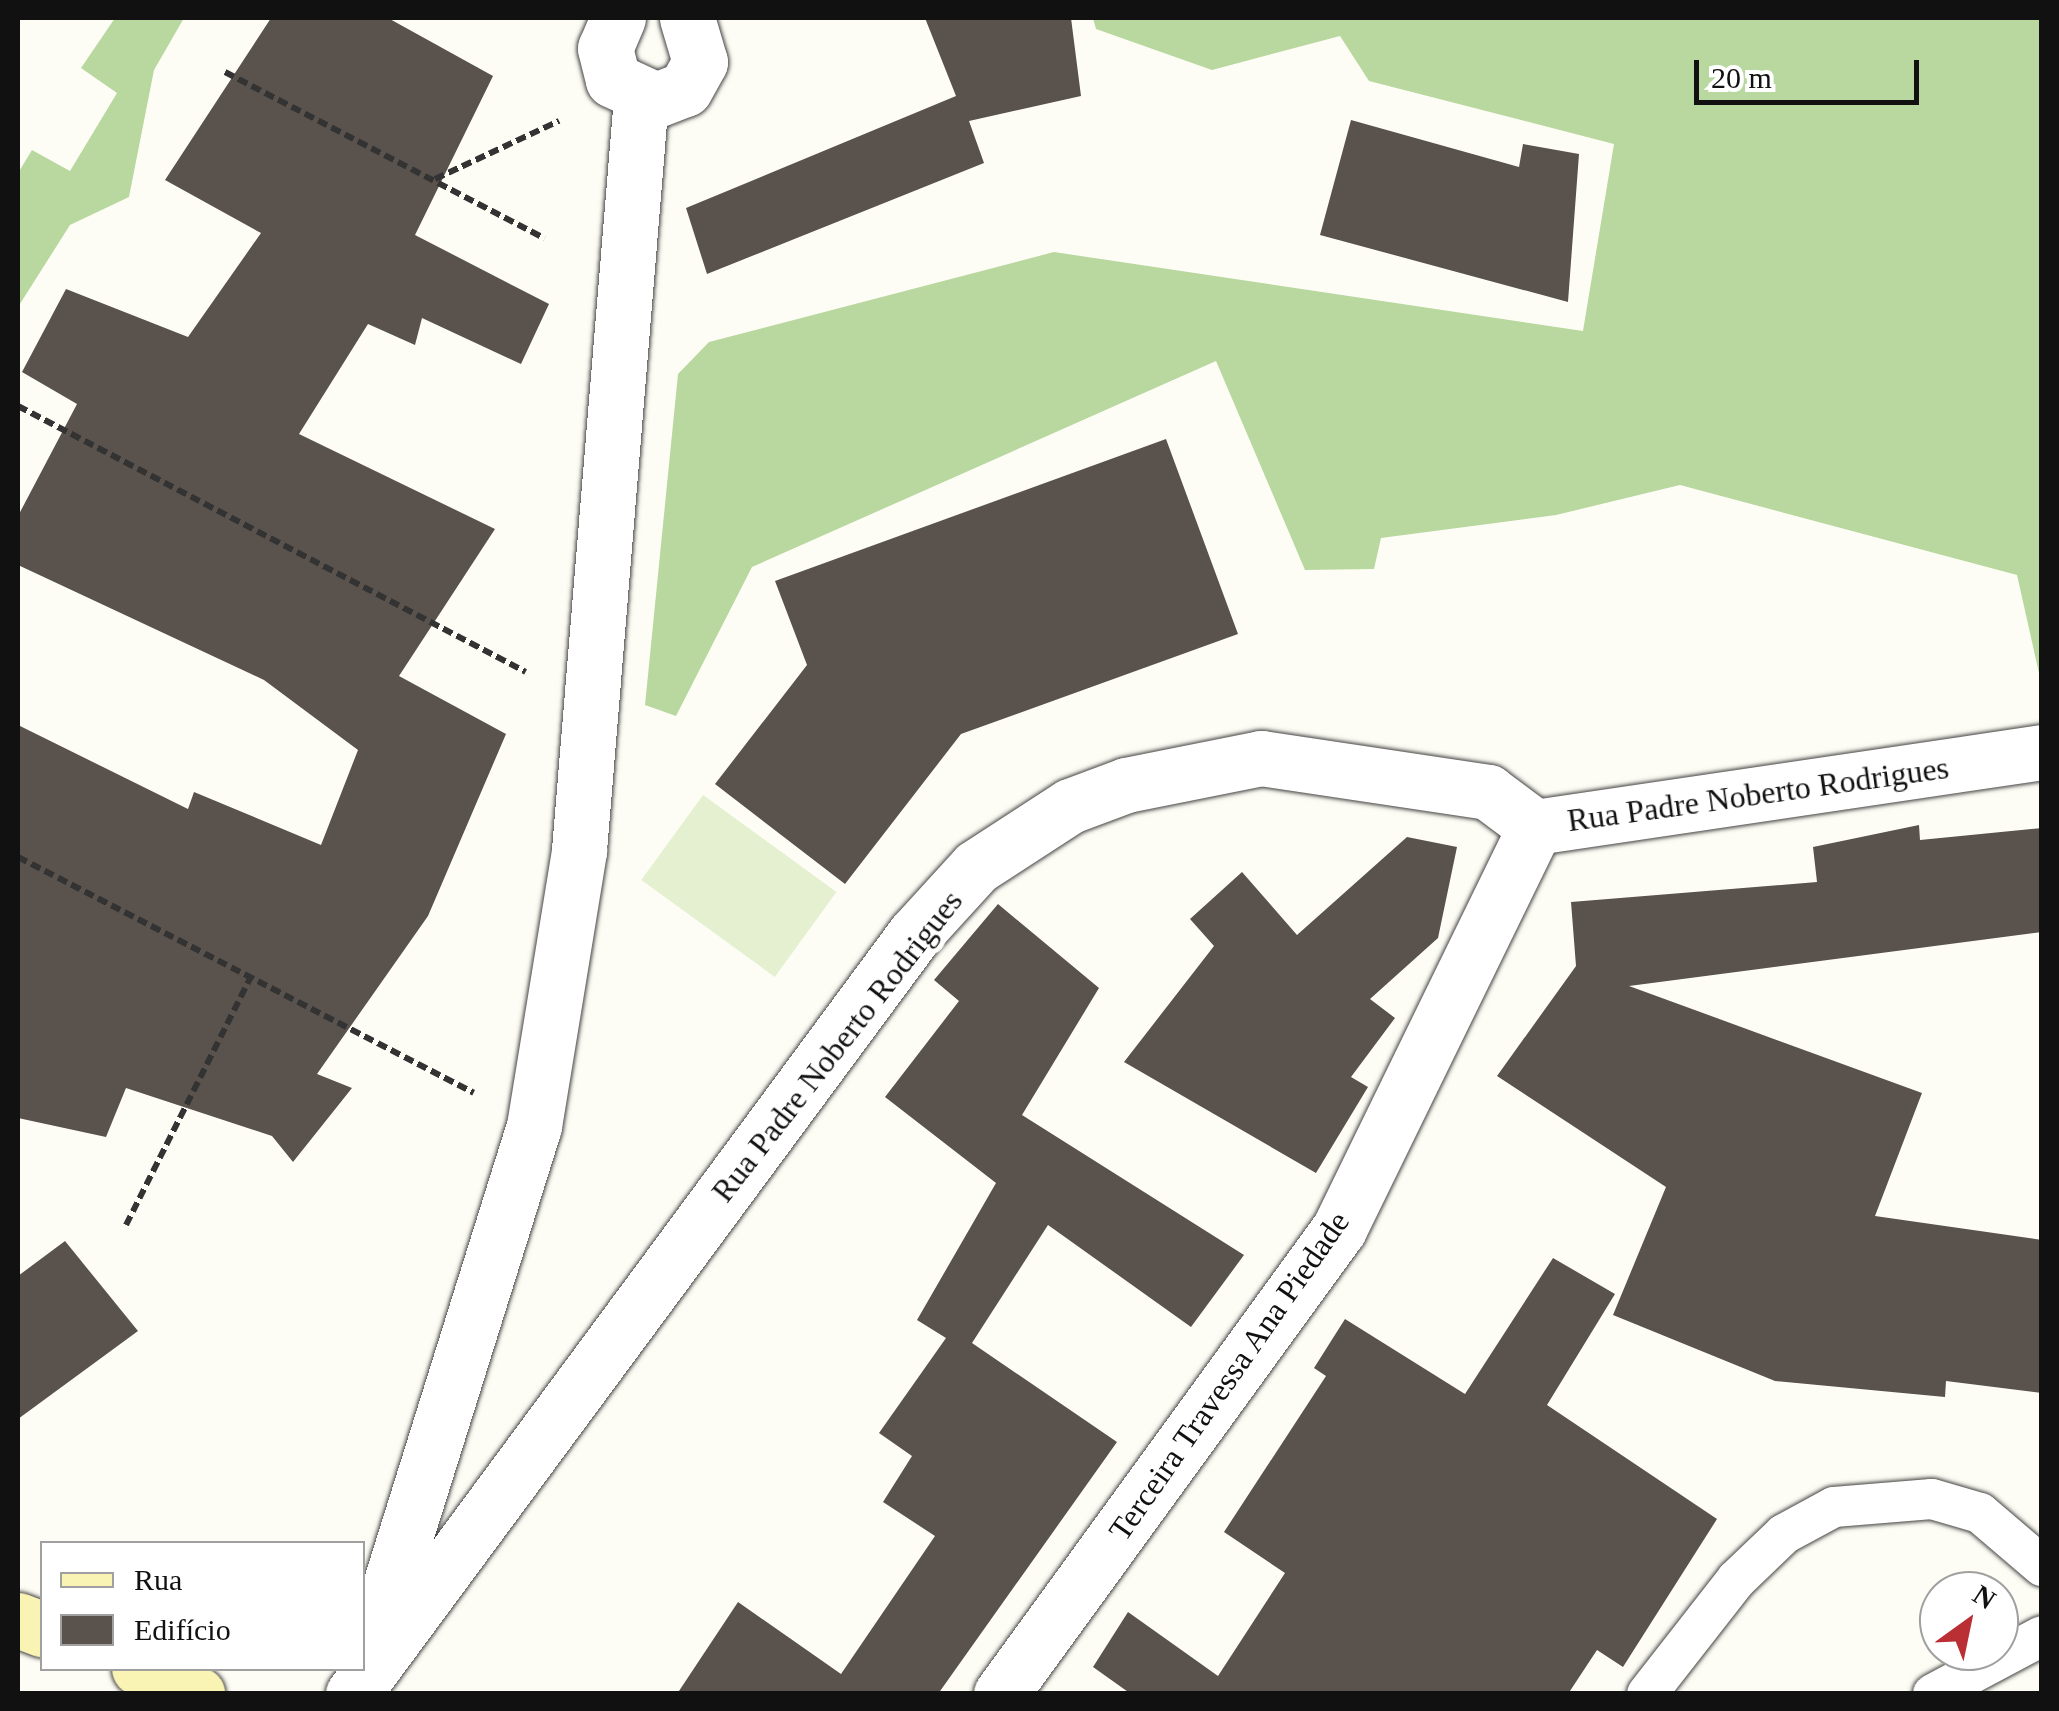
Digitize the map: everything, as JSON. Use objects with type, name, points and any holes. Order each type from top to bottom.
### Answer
[{"type":"main road","points":[[146,1671],[197,1694]]},
{"type":"street","name":"Rua Padre Noberto Rodrigues","points":[[365,1663],[534,1126],[592,706],[633,94],[605,48],[618,18]]},
{"type":"street","points":[[633,94],[671,96],[694,76],[701,48],[687,18]]},
{"type":"street","name":"Rua Padre Noberto Rodrigues","points":[[357,1688],[914,935],[976,867],[1098,796],[1261,758],[1488,792],[1535,827],[2042,752]]},
{"type":"street","name":"Terceira Travessa Ana Piedade","points":[[1001,1694],[1339,1229],[1535,827]]},
{"type":"lane","points":[[1646,1694],[1736,1580],[1784,1534],[1834,1507],[1932,1498],[1980,1513],[2042,1566]]},
{"type":"lane","points":[[1934,1694],[2035,1631]]},
{"type":"path","points":[[225,72],[544,238]]},
{"type":"path","points":[[434,180],[633,94]]},
{"type":"path","points":[[18,406],[592,706]]},
{"type":"path","points":[[18,857],[252,975],[534,1126]]},
{"type":"path","points":[[126,1225],[252,975]]},
{"type":"green space","points":[[115,18],[184,18],[154,70],[129,197],[70,225],[18,307],[18,173],[32,150],[70,171],[117,93],[81,68]]},
{"type":"green space","points":[[1093,18],[2041,18],[2041,682],[2017,575],[1680,485],[1556,515],[1381,538],[1374,569],[1305,570],[1216,361],[752,567],[676,716],[645,705],[678,374],[709,342],[1054,252],[1583,331],[1614,144],[1369,81],[1340,36],[1212,70],[1096,29]]},
{"type":"green space","points":[[703,795],[836,892],[775,977],[641,880]]},
{"type":"building","points":[[271,18],[388,18],[493,76],[415,235],[549,304],[521,364],[422,318],[415,345],[368,324],[299,434],[495,529],[399,676],[506,734],[428,916],[317,1074],[352,1088],[293,1162],[272,1136],[126,1088],[106,1137],[18,1118],[18,725],[188,809],[194,792],[321,845],[358,750],[264,680],[18,565],[18,516],[77,404],[22,372],[66,289],[188,337],[261,233],[165,180]]},
{"type":"building","points":[[925,18],[1071,18],[1081,96],[969,121],[984,163],[707,274],[686,208],[956,96]]},
{"type":"building","points":[[1351,120],[1519,167],[1523,144],[1579,154],[1568,302],[1320,235]]},
{"type":"building","points":[[1166,439],[1238,634],[961,734],[845,884],[715,784],[807,665],[775,581]]},
{"type":"building","points":[[1919,825],[1920,840],[2042,828],[2042,932],[1629,986],[1922,1093],[1875,1216],[2042,1240],[2042,1393],[1946,1381],[1945,1397],[1775,1381],[1613,1315],[1666,1187],[1497,1076],[1576,966],[1571,902],[1817,882],[1813,847]]},
{"type":"building","points":[[1407,837],[1457,847],[1438,938],[1370,999],[1395,1018],[1351,1077],[1368,1087],[1316,1173],[1124,1062],[1214,946],[1190,919],[1242,872],[1297,935]]},
{"type":"building","points":[[998,904],[1099,988],[1022,1115],[1244,1255],[1191,1327],[1048,1225],[972,1343],[1117,1442],[938,1694],[677,1694],[738,1602],[841,1674],[935,1536],[883,1502],[912,1456],[879,1433],[946,1338],[917,1320],[996,1183],[885,1097],[959,1001],[934,980]]},
{"type":"building","points":[[65,1241],[138,1331],[18,1419],[18,1276]]},
{"type":"building","points":[[1553,1258],[1615,1294],[1547,1405],[1717,1519],[1623,1667],[1597,1650],[1568,1694],[1131,1694],[1093,1667],[1128,1612],[1218,1676],[1285,1573],[1224,1532],[1326,1376],[1314,1368],[1345,1319],[1465,1394]]}]
